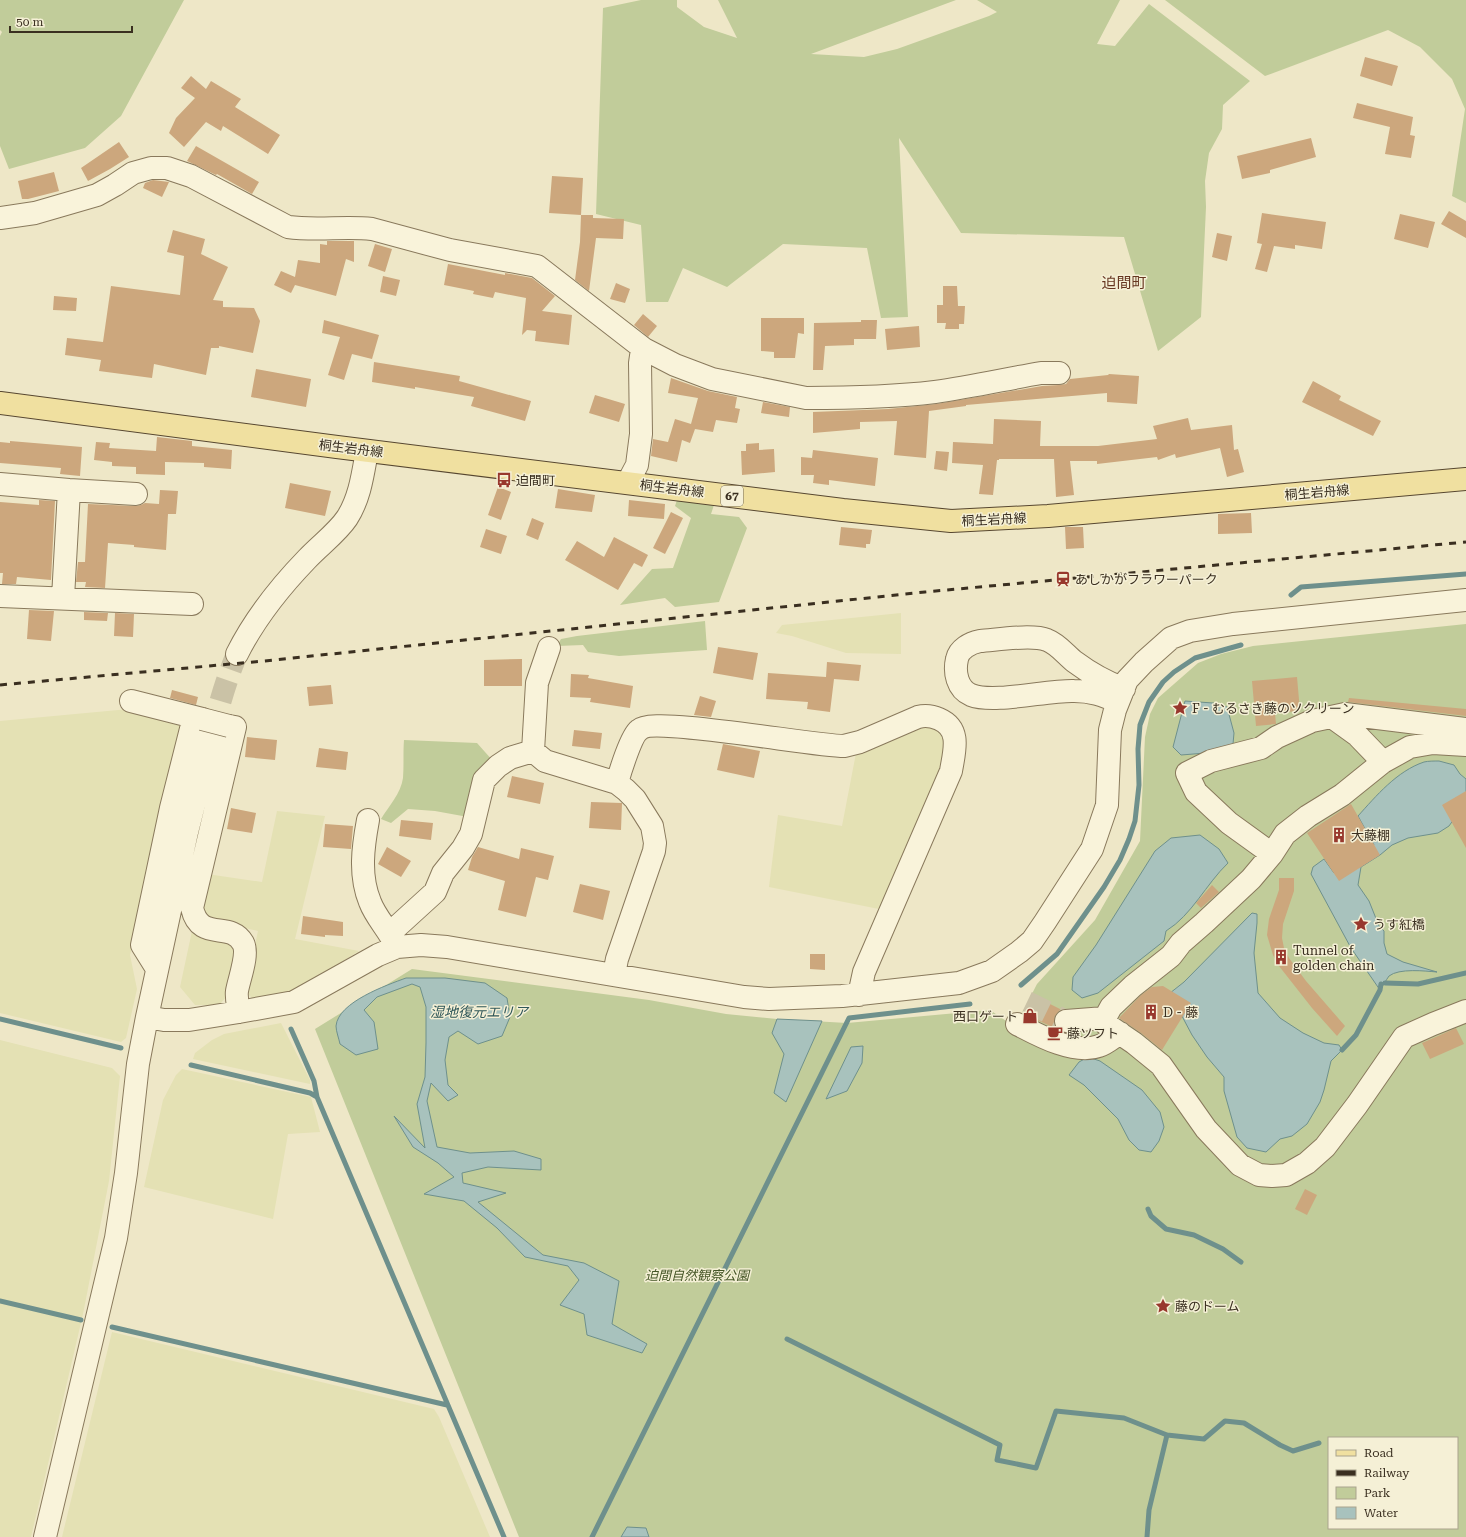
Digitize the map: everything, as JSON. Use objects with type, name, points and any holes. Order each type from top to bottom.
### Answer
[{"type":"main road","name":"桐生岩舟線","points":[[0,403],[367,451],[628,482],[889,516],[939,520],[974,521],[1048,516],[1466,479]]},
{"type":"street","points":[[0,218],[35,213],[97,195],[133,173],[151,168],[168,168],[191,176],[288,227],[300,229],[372,229],[450,250],[537,266],[644,350],[675,365],[712,379],[806,398],[887,396],[936,391],[1041,374],[1059,373]]},
{"type":"street","points":[[628,482],[637,465],[641,434],[640,363],[644,350]]},
{"type":"street","points":[[237,654],[247,634],[278,590],[307,558],[348,517],[362,481],[367,451]]},
{"type":"street","points":[[0,484],[136,494]]},
{"type":"street","points":[[63,598],[69,490]]},
{"type":"street","points":[[0,596],[192,604]]},
{"type":"street","points":[[368,820],[363,843],[363,874],[370,902],[375,913],[393,940],[421,945],[447,947],[769,999],[859,995],[959,983],[992,971],[1032,941],[1046,922],[1092,849],[1107,805],[1110,730],[1121,695],[1127,680],[1159,647],[1171,638],[1190,631],[1233,624],[1466,600]]},
{"type":"street","points":[[1036,638],[1046,640],[1053,643],[1087,671],[1121,695],[1074,690],[992,698],[971,695],[961,688],[956,673],[957,657],[963,648],[980,641],[1036,638]]},
{"type":"street","points":[[533,751],[537,683],[549,648]]},
{"type":"street","points":[[131,701],[209,724],[235,727],[192,908],[194,916],[198,922],[205,927],[232,933],[240,938],[244,944],[245,954],[237,992],[239,1012]]},
{"type":"street","points":[[1272,854],[1229,823],[1196,792],[1187,772],[1211,761],[1261,748],[1277,737],[1312,721],[1345,714],[1466,729]]},
{"type":"street","points":[[617,783],[635,735],[639,730],[650,726],[686,727],[844,746],[860,742],[918,717],[932,717],[947,722],[954,732],[955,745],[951,771],[864,972],[859,995]]},
{"type":"street","points":[[1332,717],[1357,735],[1383,762]]},
{"type":"street","points":[[45,1537],[116,1238],[126,1173],[138,1064],[209,724]]},
{"type":"street","points":[[1466,745],[1433,743],[1410,747],[1383,762],[1342,794],[1308,816],[1285,834],[1272,854],[1250,879],[1181,943],[1172,956],[1127,991],[1111,1007],[1105,1018],[1106,1024],[1120,1033],[1160,1065],[1206,1129],[1240,1165],[1259,1175],[1286,1176],[1307,1163],[1325,1147],[1357,1105],[1404,1037],[1466,1011]]},
{"type":"street","points":[[533,751],[546,761],[617,783],[631,794],[652,826],[655,843],[654,851],[614,974]]},
{"type":"street","points":[[147,1017],[164,1020],[189,1020],[294,1002],[378,955],[435,892],[443,873],[463,848],[473,828],[484,780],[498,766],[510,758],[533,751]]},
{"type":"street","points":[[1066,1021],[1105,1018]]},
{"type":"street","points":[[1017,1024],[1056,1044],[1086,1048],[1100,1046],[1120,1033]]},
{"type":"shaded area","points":[[901,613],[901,654],[846,653],[792,636],[776,633],[782,625]]},
{"type":"shaded area","points":[[129,709],[180,722],[185,730],[130,955],[137,989],[126,1038],[121,1042],[0,1013],[0,721]]},
{"type":"shaded area","points":[[918,721],[942,724],[951,751],[884,910],[769,887],[778,815],[842,826],[857,748]]},
{"type":"shaded area","points":[[277,811],[325,816],[295,939],[359,951],[301,988],[254,1000],[245,991],[258,931],[208,920],[199,906],[207,874],[262,882]]},
{"type":"shaded area","points":[[192,931],[228,940],[237,953],[227,996],[219,1005],[195,1005],[180,987]]},
{"type":"shaded area","points":[[281,1023],[310,1080],[310,1084],[193,1059],[195,1053],[212,1040],[224,1034]]},
{"type":"shaded area","points":[[0,1040],[112,1068],[120,1076],[109,1181],[83,1314],[31,1537],[0,1537]]},
{"type":"shaded area","points":[[182,1069],[311,1097],[320,1132],[288,1134],[273,1219],[144,1187],[163,1100],[176,1075]]},
{"type":"shaded area","points":[[112,1332],[434,1409],[439,1417],[490,1537],[62,1537]]},
{"type":"green space","points":[[0,0],[184,0],[121,116],[85,148],[9,169],[0,146],[0,36],[2,32],[0,30]]},
{"type":"green space","points":[[641,0],[677,0],[677,7],[704,27],[737,38],[718,0],[956,0],[811,54],[864,57],[897,49],[997,12],[977,0],[1120,0],[1097,44],[1115,46],[1149,4],[1250,81],[1223,105],[1222,129],[1209,153],[1205,181],[1206,207],[1201,317],[1158,351],[1124,237],[961,233],[899,138],[908,317],[881,318],[867,248],[783,244],[727,287],[683,268],[668,302],[646,302],[641,225],[596,214],[603,8]]},
{"type":"green space","points":[[1165,0],[1466,0],[1466,203],[1452,196],[1465,109],[1452,79],[1420,47],[1388,30],[1265,76]]},
{"type":"green space","points":[[677,500],[714,505],[711,514],[739,517],[747,528],[719,602],[675,607],[665,598],[620,605],[652,569],[673,568],[691,518],[675,506]]},
{"type":"green space","points":[[705,621],[707,650],[619,656],[588,652],[583,645],[557,646],[561,639],[577,636]]},
{"type":"green space","name":"迫間自然観察公園","points":[[1466,624],[1466,1537],[519,1537],[315,1029],[412,969],[649,1000],[726,1014],[777,1019],[847,1023],[990,1010],[1015,1027],[1037,984],[1095,920],[1140,841],[1145,737],[1150,714],[1158,698],[1198,663],[1221,654],[1253,646]]},
{"type":"green space","points":[[404,740],[477,743],[493,761],[468,817],[435,811],[408,809],[391,823],[381,819],[402,784]]},
{"type":"water","points":[[1185,701],[1213,703],[1227,707],[1234,733],[1233,744],[1206,753],[1181,755],[1173,747]]},
{"type":"water","points":[[1439,761],[1454,765],[1460,774],[1466,779],[1466,802],[1449,826],[1438,833],[1408,838],[1392,845],[1380,855],[1361,867],[1358,885],[1369,901],[1379,926],[1384,931],[1384,943],[1387,954],[1403,962],[1437,972],[1405,971],[1393,973],[1389,976],[1380,990],[1351,948],[1311,874],[1313,867],[1324,859],[1334,873],[1374,845],[1358,816],[1372,800],[1405,771],[1424,762]]},
{"type":"water","points":[[1200,835],[1219,849],[1228,863],[1184,917],[1166,931],[1164,941],[1098,993],[1082,998],[1072,990],[1073,977],[1096,945],[1155,851],[1171,838]]},
{"type":"water","points":[[1252,913],[1257,914],[1254,953],[1258,993],[1280,1018],[1303,1033],[1324,1043],[1339,1045],[1342,1050],[1331,1061],[1320,1102],[1307,1124],[1292,1136],[1280,1139],[1266,1152],[1247,1148],[1237,1137],[1224,1091],[1224,1077],[1207,1057],[1192,1035],[1175,1003],[1165,997],[1184,982]]},
{"type":"water","name":"湿地復元エリア","points":[[406,978],[445,978],[485,983],[507,998],[510,1017],[502,1036],[478,1044],[458,1031],[449,1037],[445,1060],[448,1085],[458,1095],[448,1101],[431,1083],[427,1101],[437,1147],[470,1153],[514,1151],[541,1159],[541,1170],[488,1167],[462,1173],[463,1183],[506,1193],[478,1202],[543,1255],[584,1263],[619,1281],[612,1324],[647,1344],[642,1353],[587,1335],[584,1314],[560,1305],[579,1280],[568,1266],[525,1257],[497,1228],[464,1201],[424,1194],[454,1177],[438,1163],[413,1147],[394,1116],[425,1148],[417,1104],[425,1077],[426,1043],[426,1007],[420,987],[412,984],[377,997],[364,1010],[374,1022],[378,1049],[356,1055],[340,1044],[336,1028],[339,1017],[345,1009],[354,1002],[376,990]]},
{"type":"water","points":[[777,1019],[822,1021],[786,1102],[774,1093],[784,1054],[772,1033]]},
{"type":"water","points":[[863,1046],[862,1063],[847,1091],[826,1099],[851,1047]]},
{"type":"water","points":[[1088,1057],[1100,1061],[1142,1090],[1160,1112],[1164,1127],[1159,1141],[1151,1152],[1139,1150],[1129,1140],[1118,1119],[1084,1085],[1069,1075],[1079,1062]]},
{"type":"water","points":[[627,1527],[646,1528],[649,1537],[621,1537]]},
{"type":"building","points":[[1365,57],[1398,66],[1392,86],[1360,76]]},
{"type":"building","points":[[191,76],[206,89],[211,81],[241,99],[235,107],[280,135],[268,154],[223,126],[221,131],[206,122],[184,147],[169,133],[176,118],[195,98],[181,88]]},
{"type":"building","points":[[1357,103],[1413,117],[1410,135],[1415,136],[1411,158],[1385,154],[1390,127],[1353,118]]},
{"type":"building","points":[[1311,138],[1316,157],[1270,170],[1270,173],[1242,179],[1237,156]]},
{"type":"building","points":[[119,142],[129,157],[88,181],[81,168]]},
{"type":"building","points":[[196,146],[259,182],[252,194],[217,174],[216,175],[187,161]]},
{"type":"building","points":[[54,172],[59,191],[28,199],[22,199],[18,181]]},
{"type":"building","points":[[552,176],[583,178],[581,215],[549,213]]},
{"type":"building","points":[[153,180],[169,182],[162,197],[143,188],[145,183]]},
{"type":"building","points":[[1449,211],[1466,221],[1466,238],[1441,224]]},
{"type":"building","points":[[1262,213],[1326,222],[1322,249],[1295,245],[1295,249],[1274,246],[1267,272],[1255,269],[1262,244],[1257,243]]},
{"type":"building","points":[[1400,214],[1435,222],[1428,248],[1394,239]]},
{"type":"building","points":[[581,215],[593,215],[593,218],[624,219],[623,239],[596,238],[589,291],[575,280],[580,242]]},
{"type":"building","points":[[173,230],[205,239],[201,254],[228,267],[213,300],[223,301],[223,307],[254,308],[260,321],[253,353],[219,346],[219,348],[211,348],[206,375],[154,364],[152,378],[99,371],[101,360],[65,355],[67,338],[103,342],[111,286],[180,295],[184,256],[167,252]]},
{"type":"building","points":[[1217,233],[1232,236],[1227,261],[1212,257]]},
{"type":"building","points":[[327,241],[354,241],[354,262],[346,259],[336,296],[295,285],[291,293],[274,285],[281,271],[295,277],[298,260],[320,263],[320,244],[327,245]]},
{"type":"building","points":[[375,244],[392,249],[385,272],[368,266]]},
{"type":"building","points":[[448,264],[505,275],[505,273],[532,278],[555,296],[542,311],[572,315],[569,345],[535,341],[536,331],[527,330],[522,335],[526,298],[495,292],[493,298],[473,294],[474,291],[444,285]]},
{"type":"building","points":[[383,276],[400,280],[396,296],[380,292]]},
{"type":"building","points":[[616,283],[630,289],[625,303],[610,299]]},
{"type":"building","points":[[943,286],[957,286],[958,306],[965,306],[964,324],[959,324],[959,329],[945,329],[946,323],[937,323],[937,305],[943,305]]},
{"type":"building","points":[[54,296],[77,298],[76,311],[53,310]]},
{"type":"building","points":[[643,314],[657,326],[648,337],[634,325]]},
{"type":"building","points":[[761,318],[804,318],[804,334],[798,333],[795,358],[774,358],[774,352],[761,351]]},
{"type":"building","points":[[324,320],[379,335],[372,359],[352,354],[344,380],[328,375],[340,337],[322,333]]},
{"type":"building","points":[[861,320],[877,320],[876,339],[854,339],[854,345],[825,346],[823,370],[813,370],[814,323],[861,322]]},
{"type":"building","points":[[919,326],[920,347],[887,350],[885,329]]},
{"type":"building","points":[[374,362],[460,376],[459,381],[531,401],[525,421],[471,406],[474,397],[415,387],[415,389],[372,382]]},
{"type":"building","points":[[256,369],[311,379],[306,407],[251,397]]},
{"type":"building","points":[[1109,374],[1139,376],[1137,404],[1107,402],[1107,393],[966,405],[929,411],[926,458],[894,455],[897,421],[860,422],[860,429],[813,433],[813,412],[888,409],[936,404],[1042,386],[1066,384],[1070,379]]},
{"type":"building","points":[[671,378],[708,391],[737,397],[735,408],[740,409],[737,423],[716,420],[713,432],[695,429],[690,443],[682,440],[677,462],[651,456],[653,439],[668,442],[675,419],[691,424],[698,398],[668,393]]},
{"type":"building","points":[[1313,381],[1341,396],[1339,400],[1381,421],[1373,436],[1302,402]]},
{"type":"building","points":[[595,395],[625,404],[619,422],[589,413]]},
{"type":"building","points":[[763,402],[790,407],[789,417],[761,413]]},
{"type":"building","points":[[1188,418],[1191,430],[1232,425],[1234,450],[1238,449],[1244,472],[1227,477],[1220,448],[1176,458],[1175,454],[1158,460],[1157,457],[1097,464],[1097,461],[1070,461],[1074,495],[1056,497],[1054,459],[997,460],[993,495],[979,494],[983,465],[952,463],[953,442],[993,444],[994,419],[1041,421],[1040,446],[1098,446],[1157,439],[1153,426]]},
{"type":"building","points":[[157,437],[192,441],[192,446],[232,450],[231,469],[204,467],[204,463],[165,462],[165,475],[136,474],[136,467],[112,466],[112,462],[94,460],[96,442],[110,443],[109,448],[156,451]]},
{"type":"building","points":[[10,441],[82,447],[80,476],[60,474],[61,468],[0,463],[0,442],[10,443]]},
{"type":"building","points":[[759,443],[759,450],[774,449],[775,472],[742,475],[741,451],[746,451],[746,444]]},
{"type":"building","points":[[813,450],[878,458],[875,486],[829,480],[829,485],[813,483],[814,475],[801,475],[801,457],[812,458]]},
{"type":"building","points":[[936,451],[949,452],[947,471],[934,469]]},
{"type":"building","points":[[290,483],[331,491],[325,516],[285,508]]},
{"type":"building","points":[[498,487],[511,492],[501,520],[488,515]]},
{"type":"building","points":[[558,489],[595,495],[592,512],[555,508]]},
{"type":"building","points":[[160,490],[178,491],[176,514],[168,514],[166,550],[108,543],[105,588],[85,587],[86,582],[76,582],[78,562],[85,562],[88,504],[135,506],[145,503],[159,504]]},
{"type":"building","points":[[39,500],[55,501],[51,580],[17,577],[16,584],[2,584],[3,573],[0,573],[0,502],[39,505]]},
{"type":"building","points":[[629,500],[665,504],[664,519],[628,516]]},
{"type":"building","points":[[671,512],[683,518],[665,554],[653,548]]},
{"type":"building","points":[[1251,513],[1252,533],[1218,534],[1218,514]]},
{"type":"building","points":[[532,518],[544,523],[538,540],[526,535]]},
{"type":"building","points":[[841,527],[872,530],[870,544],[866,544],[866,548],[839,545]]},
{"type":"building","points":[[1065,527],[1083,527],[1084,548],[1066,549]]},
{"type":"building","points":[[486,529],[507,536],[501,554],[480,547]]},
{"type":"building","points":[[614,537],[648,555],[642,567],[634,563],[618,590],[565,560],[577,541],[604,557]]},
{"type":"building","points":[[29,610],[54,611],[51,641],[27,639]]},
{"type":"building","points":[[84,612],[108,613],[107,621],[84,620]]},
{"type":"building","points":[[115,613],[134,614],[133,637],[114,636]]},
{"type":"building","points":[[718,647],[758,653],[753,680],[713,673]]},
{"type":"building","points":[[522,659],[522,686],[484,686],[484,660]]},
{"type":"building","points":[[827,662],[861,665],[859,681],[834,679],[830,712],[807,709],[808,702],[766,699],[768,673],[826,677]]},
{"type":"building","points":[[571,674],[589,675],[588,678],[633,686],[630,708],[590,702],[591,698],[570,697]]},
{"type":"building","points":[[1297,677],[1300,711],[1275,713],[1276,724],[1256,726],[1252,681]]},
{"type":"building","points":[[331,685],[333,704],[309,706],[307,687]]},
{"type":"building","points":[[172,690],[198,697],[196,705],[170,698]]},
{"type":"building","points":[[700,696],[716,701],[711,717],[694,715]]},
{"type":"building","points":[[1349,698],[1466,709],[1466,716],[1348,702]]},
{"type":"building","points":[[574,730],[602,733],[600,749],[572,746]]},
{"type":"building","points":[[247,737],[277,740],[275,760],[245,757]]},
{"type":"building","points":[[723,744],[760,751],[754,778],[717,770]]},
{"type":"building","points":[[319,748],[348,752],[346,770],[316,767]]},
{"type":"building","points":[[512,776],[544,783],[540,804],[507,797]]},
{"type":"building","points":[[1466,791],[1466,848],[1442,805]]},
{"type":"building","points":[[591,802],[622,803],[621,830],[589,828]]},
{"type":"building","name":"大藤棚","points":[[1351,804],[1380,855],[1339,881],[1307,833]]},
{"type":"building","points":[[231,808],[256,813],[252,833],[227,829]]},
{"type":"building","points":[[401,820],[433,823],[431,840],[399,836]]},
{"type":"building","points":[[325,824],[353,826],[351,849],[323,847]]},
{"type":"building","points":[[387,847],[411,861],[401,877],[378,864]]},
{"type":"building","points":[[478,847],[519,859],[521,848],[554,856],[548,880],[536,877],[526,917],[498,910],[505,881],[468,870],[472,857]]},
{"type":"building","name":"Tunnel of golden chain","points":[[1279,878],[1294,878],[1294,891],[1283,924],[1282,938],[1284,948],[1289,958],[1306,981],[1345,1026],[1337,1036],[1312,1008],[1279,966],[1273,955],[1267,935],[1269,919],[1279,890]]},
{"type":"building","points":[[580,884],[610,891],[603,920],[573,912]]},
{"type":"building","points":[[1212,885],[1219,892],[1201,908],[1196,903]]},
{"type":"building","points":[[303,916],[343,922],[343,936],[325,935],[325,937],[301,934]]},
{"type":"building","points":[[810,954],[825,954],[825,970],[810,969]]},
{"type":"building","name":"D - 藤","points":[[1163,986],[1191,1003],[1162,1050],[1119,1018],[1141,995],[1152,987]]},
{"type":"building","points":[[1046,1002],[1062,1010],[1055,1016],[1054,1022],[1057,1029],[1037,1020]]},
{"type":"building","points":[[1456,1028],[1464,1044],[1430,1059],[1422,1043]]},
{"type":"building","points":[[1305,1189],[1317,1195],[1307,1215],[1295,1209]]},
{"type":"waterway","points":[[1291,595],[1301,587],[1466,574]]},
{"type":"waterway","points":[[1021,985],[1057,954],[1104,887],[1120,860],[1135,821],[1139,785],[1138,749],[1140,725],[1149,702],[1163,682],[1174,672],[1195,658],[1241,645]]},
{"type":"waterway","points":[[1385,983],[1418,984],[1466,973]]},
{"type":"waterway","points":[[1342,1050],[1356,1035],[1380,990],[1381,984]]},
{"type":"waterway","points":[[592,1537],[849,1018],[970,1004]]},
{"type":"waterway","points":[[0,1019],[121,1048]]},
{"type":"waterway","points":[[291,1029],[314,1081],[317,1097]]},
{"type":"waterway","points":[[191,1065],[310,1093],[317,1097],[504,1537]]},
{"type":"waterway","points":[[1148,1209],[1151,1216],[1166,1229],[1194,1235],[1223,1249],[1241,1262]]},
{"type":"waterway","points":[[0,1301],[81,1320]]},
{"type":"waterway","points":[[112,1327],[447,1405]]},
{"type":"waterway","points":[[787,1339],[1000,1445],[997,1460],[1036,1468],[1056,1411],[1124,1418],[1167,1435],[1204,1439],[1225,1421],[1244,1423],[1280,1445],[1293,1451],[1319,1443]]},
{"type":"waterway","points":[[1147,1537],[1149,1510],[1167,1435]]},
{"type":"tunnel","points":[[212,733],[229,673],[237,654]]},
{"type":"tunnel","points":[[1027,1002],[1066,1021]]},
{"type":"railway","points":[[0,685],[264,661],[925,592],[1466,542]]},
{"type":"place","name":"迫間町","points":[[504,480]]},
{"type":"place","name":"あしかがフラワーパーク","points":[[1063,579]]},
{"type":"place","name":"F - むるさき藤のソクリーン","points":[[1180,708]]},
{"type":"place","name":"大藤棚","points":[[1339,835]]},
{"type":"place","name":"うす紅橋","points":[[1361,924]]},
{"type":"place","name":"Tunnel of golden chain","points":[[1281,957]]},
{"type":"place","name":"D - 藤","points":[[1151,1012]]},
{"type":"place","name":"西口ゲート","points":[[1030,1016]]},
{"type":"place","name":"藤ソフト","points":[[1055,1033]]},
{"type":"place","name":"藤のドーム","points":[[1163,1306]]},
{"type":"district","name":"迫間町","points":[[1124,283]]}]
